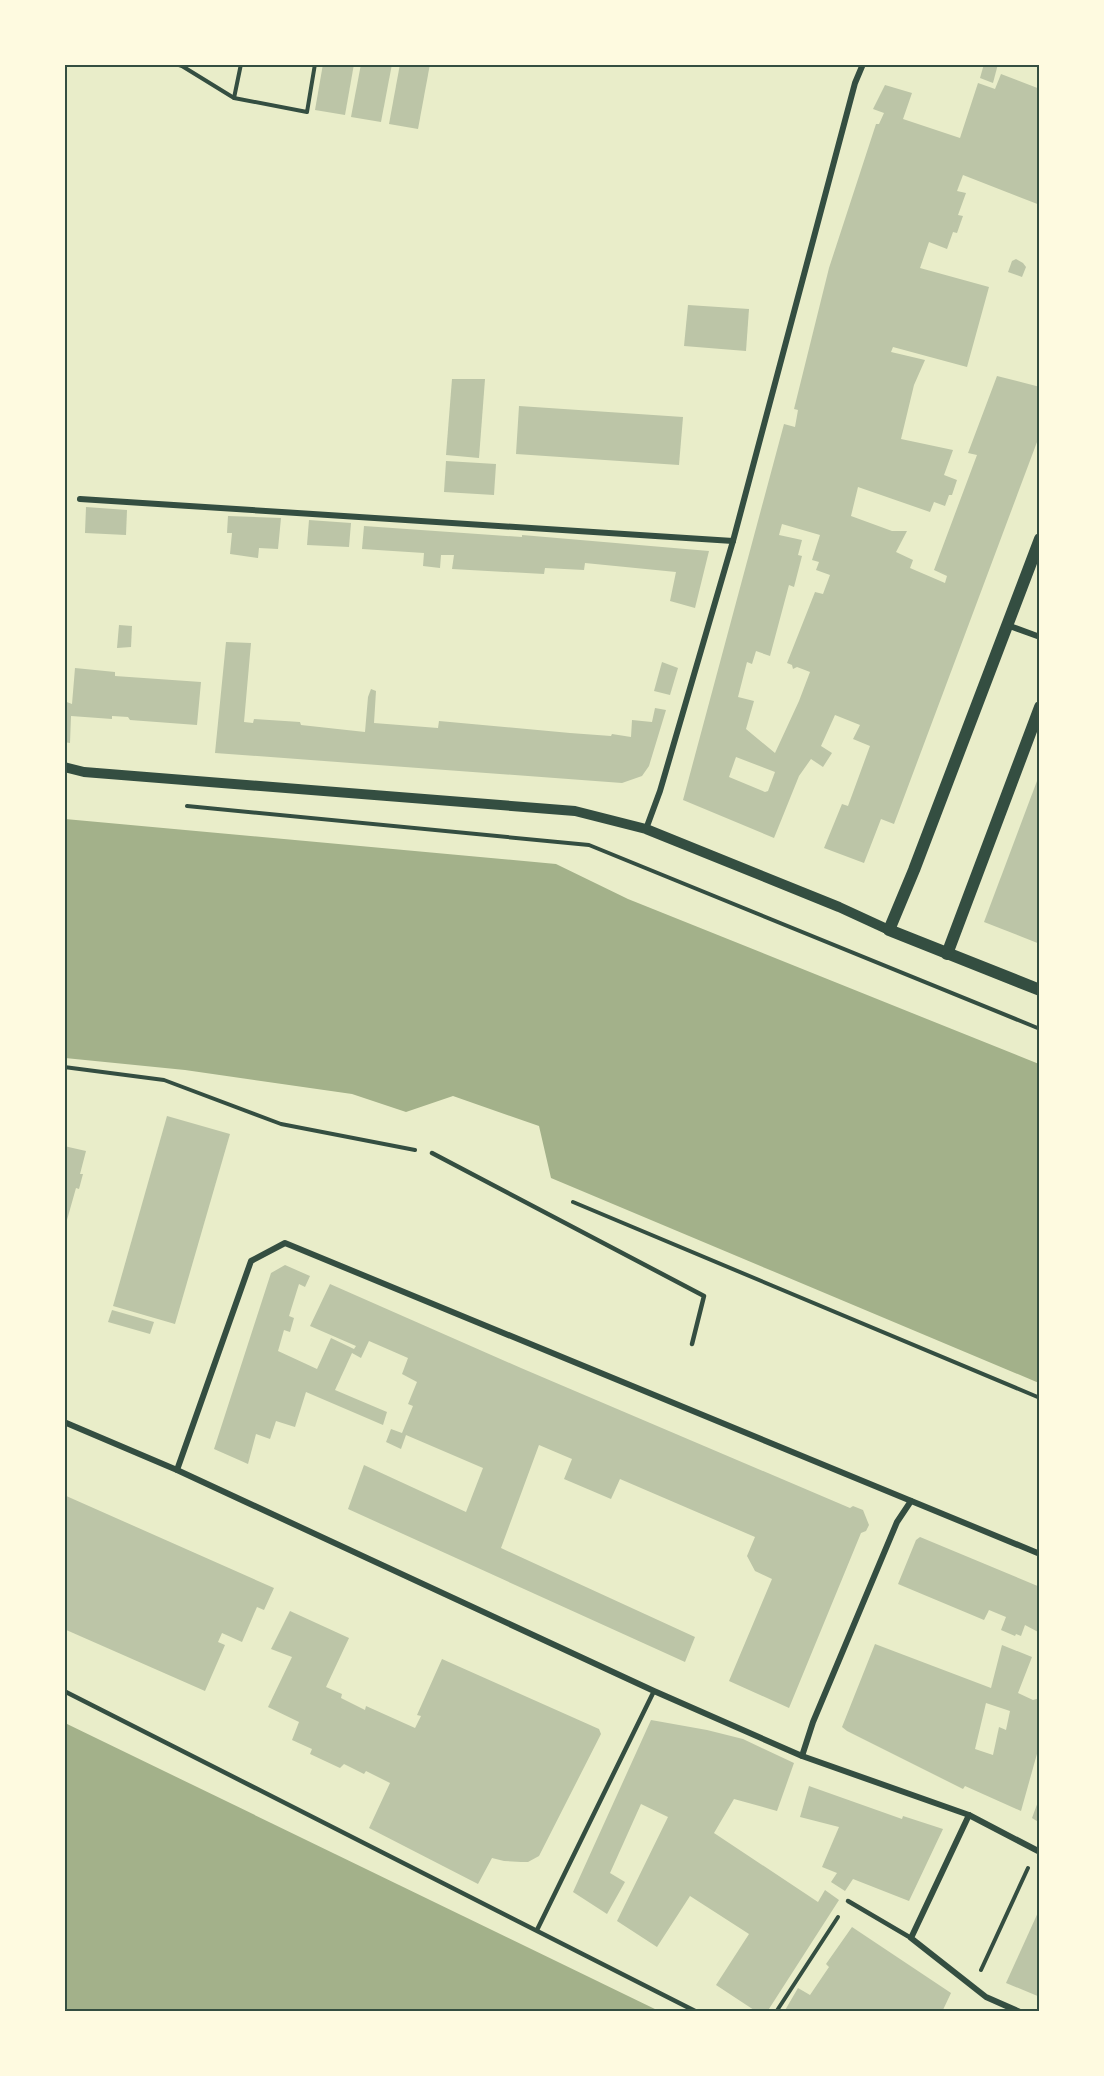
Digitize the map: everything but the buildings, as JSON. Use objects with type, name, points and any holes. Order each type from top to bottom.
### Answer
[{"type":"main road","points":[[1040,539],[889,930],[1040,990]]},
{"type":"main road","points":[[947,954],[1040,707]]},
{"type":"street","points":[[646,829],[660,791],[734,542],[855,83],[863,64]]},
{"type":"street","points":[[80,499],[734,542]]},
{"type":"street","points":[[1007,625],[1040,637]]},
{"type":"street","points":[[64,767],[84,772],[575,811],[646,829],[839,907],[889,930]]},
{"type":"street","points":[[177,1470],[251,1261],[285,1243],[1040,1554]]},
{"type":"street","points":[[64,1422],[177,1470],[654,1691],[802,1756],[969,1815],[1037,1851]]},
{"type":"street","points":[[802,1756],[813,1722],[897,1522],[911,1501]]},
{"type":"street","points":[[969,1815],[911,1938],[986,1997],[1020,2012]]},
{"type":"lane","points":[[432,1153],[704,1296],[692,1344]]},
{"type":"lane","points":[[64,1691],[697,2012]]},
{"type":"lane","points":[[537,1930],[654,1691]]},
{"type":"lane","points":[[848,1901],[911,1938]]},
{"type":"path","points":[[176,64],[234,98],[307,112],[315,64]]},
{"type":"path","points":[[234,98],[241,64]]},
{"type":"path","points":[[184,805],[589,845],[1040,1029]]},
{"type":"path","points":[[973,1987],[1037,1851]]},
{"type":"path","points":[[776,2012],[848,1901]]},
{"type":"shaded area","points":[[65,819],[556,864],[628,899],[1039,1064],[1039,1383],[551,1178],[539,1126],[453,1096],[406,1112],[352,1094],[185,1070],[65,1058]]},
{"type":"shaded area","points":[[65,1723],[659,2011],[65,2011]]}]
